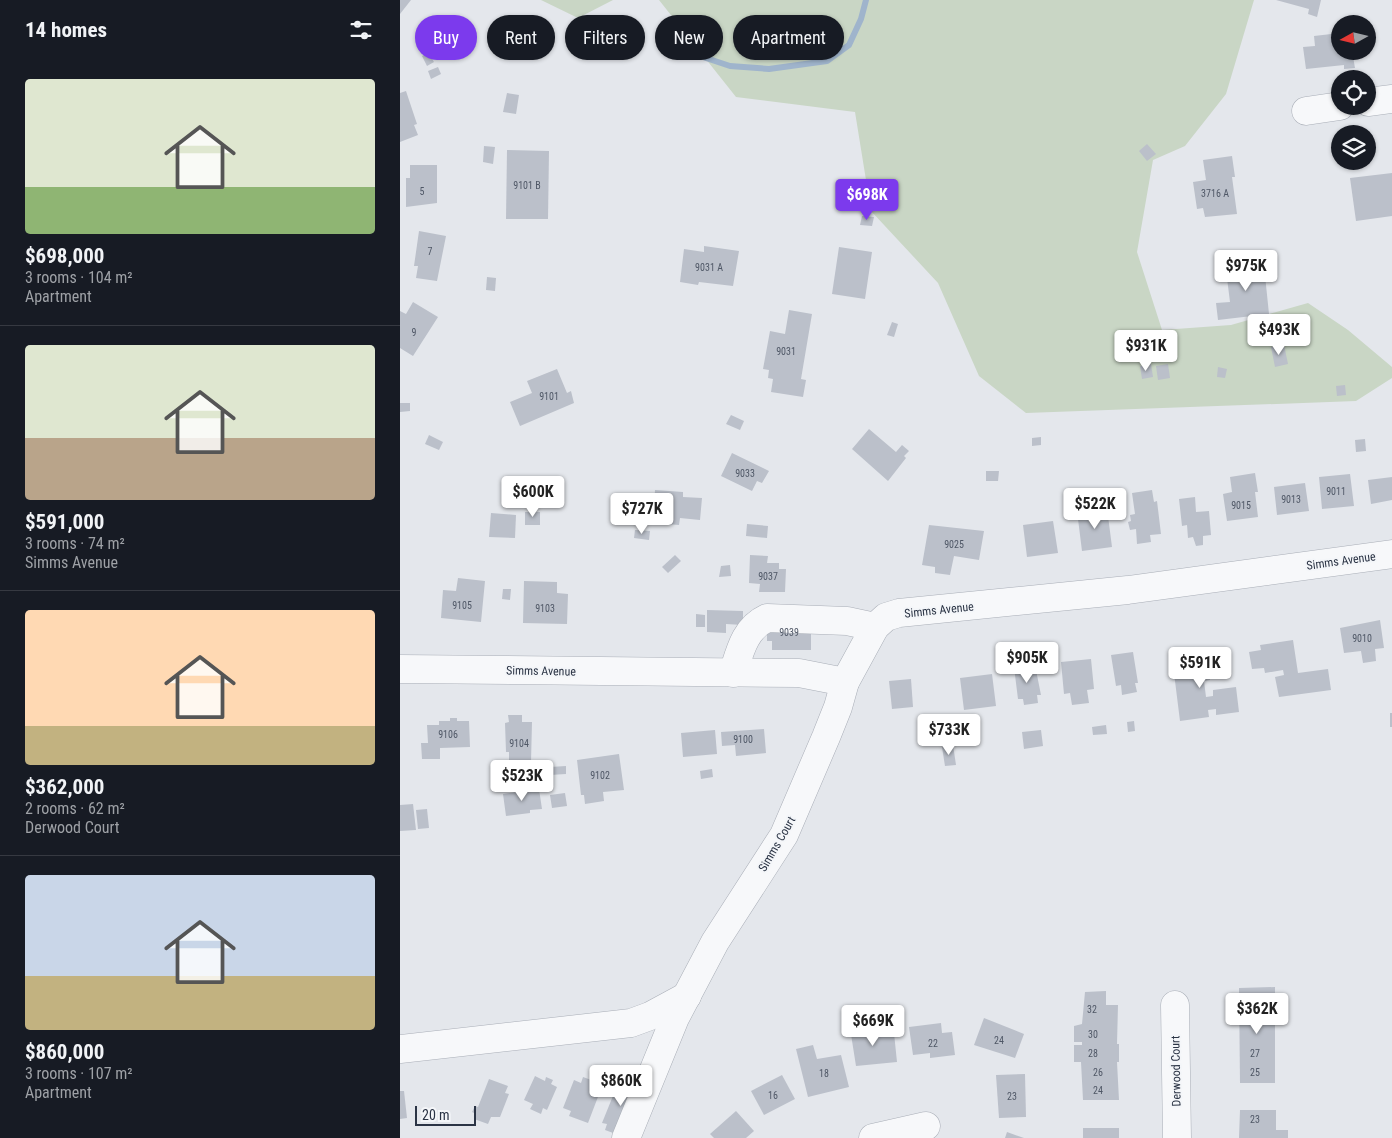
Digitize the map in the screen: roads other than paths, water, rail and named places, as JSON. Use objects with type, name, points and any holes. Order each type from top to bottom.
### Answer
[{"type":"street","points":[[1376,101],[1392,99]]},
{"type":"street","points":[[1306,111],[1331,107]]},
{"type":"street","name":"Simms Avenue","points":[[400,669],[799,673],[845,682],[875,627],[886,617],[899,613],[1128,590],[1392,554]]},
{"type":"street","points":[[733,673],[744,640],[756,623],[767,618],[847,621],[875,627]]},
{"type":"street","name":"Simms Court","points":[[626,1138],[649,1079],[687,996],[715,942],[784,835],[838,707],[845,682]]},
{"type":"street","points":[[400,1049],[631,1023],[650,1016],[687,996]]},
{"type":"street","name":"Derwood Court","points":[[1175,1005],[1177,1138]]},
{"type":"street","points":[[873,1138],[926,1126]]},
{"type":"waterway","points":[[712,60],[730,66],[769,69],[827,61],[849,45],[861,19],[866,0]]}]
